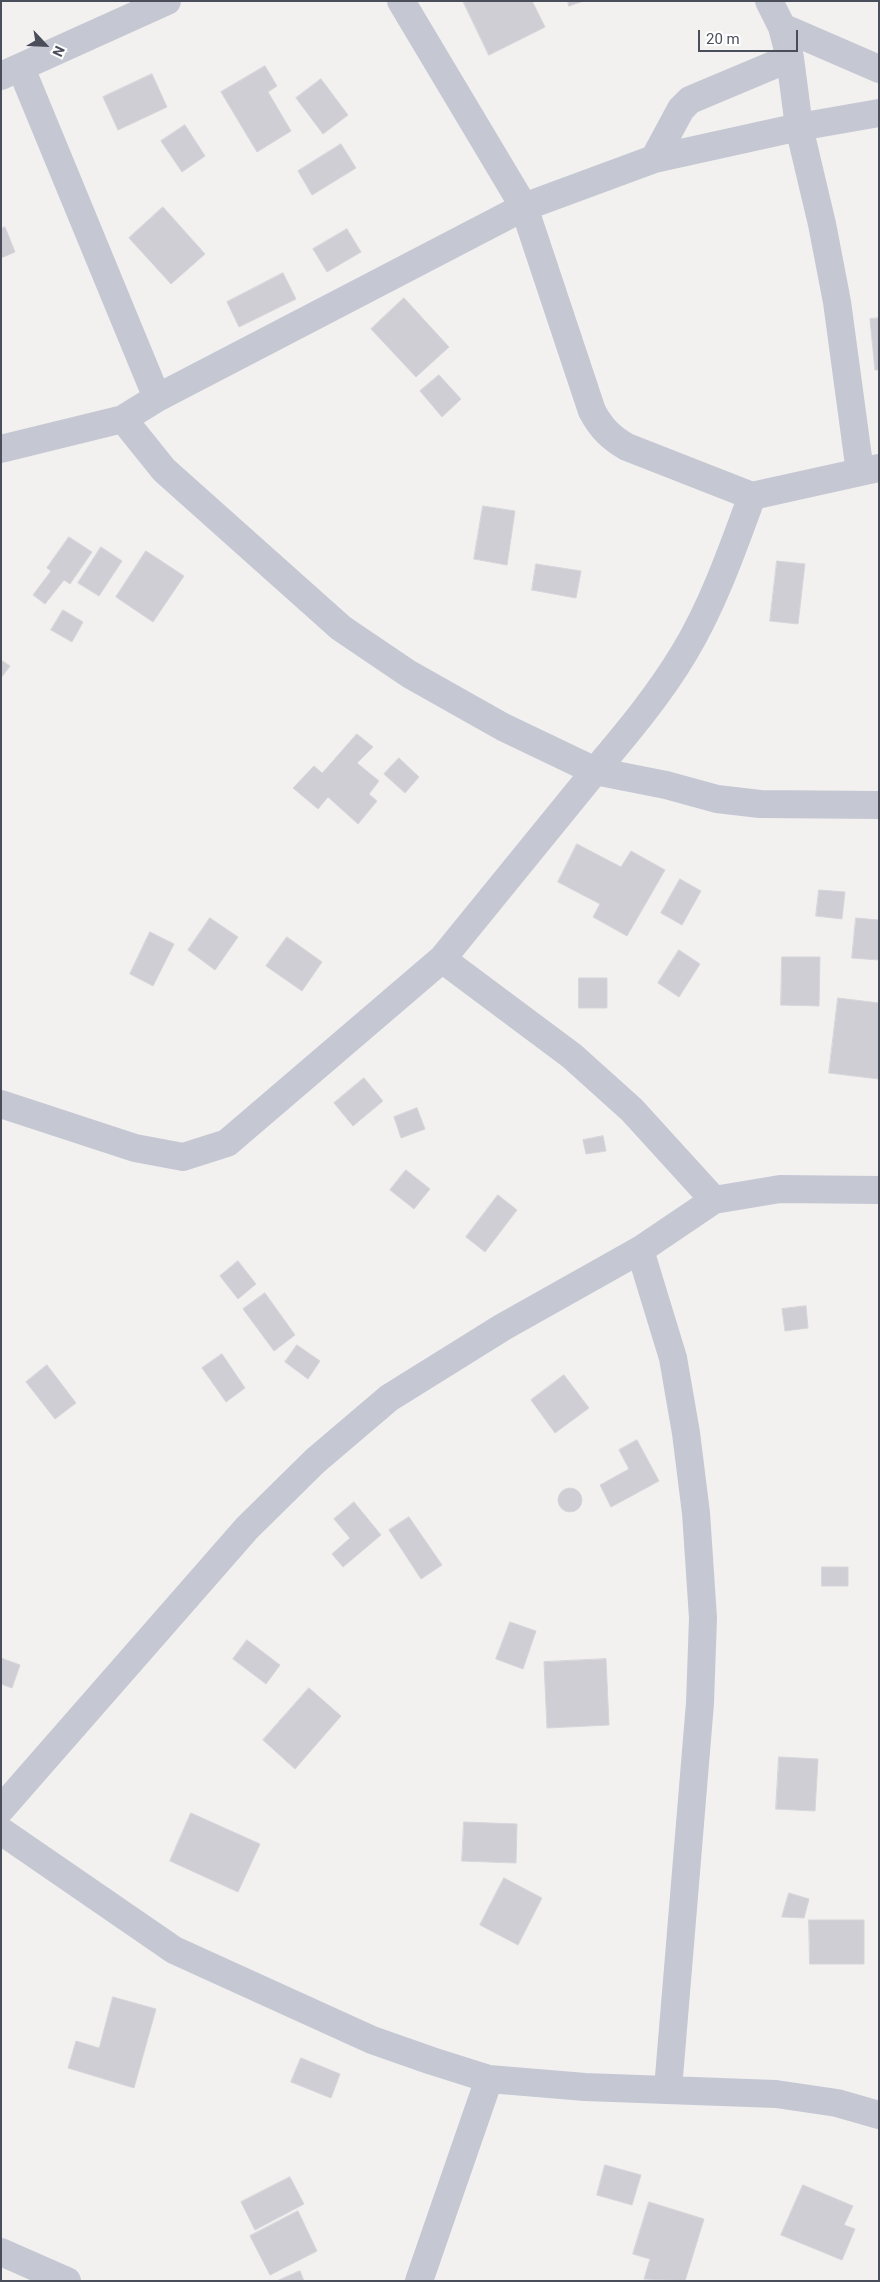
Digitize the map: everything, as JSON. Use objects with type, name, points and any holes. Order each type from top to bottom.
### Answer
[{"type":"street","points":[[157,398],[11,72],[167,1]]},
{"type":"street","points":[[401,1],[524,207],[592,411],[600,426],[613,440],[627,447],[752,496],[869,470],[822,224],[799,127],[790,58],[782,27],[769,1]]},
{"type":"street","points":[[782,27],[879,69]]},
{"type":"street","points":[[654,158],[681,109],[690,100],[790,58]]},
{"type":"street","points":[[1,449],[123,419],[157,398],[524,207],[654,158],[799,127],[879,113]]},
{"type":"street","points":[[123,419],[164,470],[341,628],[426,684],[503,728],[595,771],[666,785],[718,799],[760,804],[879,805]]},
{"type":"street","points":[[1,1104],[136,1148],[183,1157],[227,1143],[442,959],[644,713],[685,652],[727,565],[752,496]]},
{"type":"street","points":[[442,959],[572,1056],[632,1110],[714,1200]]},
{"type":"street","points":[[1,1808],[247,1528],[315,1461],[389,1398],[503,1327],[640,1250],[714,1200],[780,1189],[879,1190]]},
{"type":"street","points":[[640,1250],[673,1358],[686,1433],[696,1513],[703,1618],[700,1703],[668,2089]]},
{"type":"street","points":[[1,1831],[174,1950],[372,2040],[490,2078],[585,2087],[776,2094],[837,2103],[879,2115]]},
{"type":"street","points":[[419,2281],[490,2078]]},
{"type":"street","points":[[1,2252],[67,2281]]},
{"type":"building","points":[[463,1],[532,1],[545,27],[489,55]]},
{"type":"building","points":[[568,1],[584,1],[569,6]]},
{"type":"building","points":[[265,66],[277,86],[268,92],[291,131],[257,152],[221,92]]},
{"type":"building","points":[[152,74],[167,107],[118,130],[103,97]]},
{"type":"building","points":[[321,79],[348,115],[323,134],[296,98]]},
{"type":"building","points":[[185,125],[205,156],[182,172],[161,141]]},
{"type":"building","points":[[341,144],[356,168],[312,195],[298,171]]},
{"type":"building","points":[[163,207],[205,254],[171,284],[129,238]]},
{"type":"building","points":[[5,227],[15,252],[1,258],[1,229]]},
{"type":"building","points":[[347,229],[361,252],[327,272],[313,249]]},
{"type":"building","points":[[283,273],[296,299],[239,327],[227,302]]},
{"type":"building","points":[[404,298],[449,347],[416,377],[371,329]]},
{"type":"building","points":[[879,318],[879,370],[875,370],[870,319]]},
{"type":"building","points":[[439,375],[461,399],[442,417],[420,391]]},
{"type":"building","points":[[483,506],[515,511],[507,565],[474,559]]},
{"type":"building","points":[[69,537],[92,552],[70,584],[64,580],[45,604],[33,595],[51,571],[47,568]]},
{"type":"building","points":[[101,547],[122,561],[99,596],[78,583]]},
{"type":"building","points":[[146,551],[184,576],[153,622],[116,597]]},
{"type":"building","points":[[777,561],[805,564],[798,624],[770,621]]},
{"type":"building","points":[[536,564],[581,571],[576,598],[532,590]]},
{"type":"building","points":[[63,610],[83,622],[72,642],[51,630]]},
{"type":"building","points":[[1,660],[10,666],[1,678]]},
{"type":"building","points":[[357,734],[373,747],[357,763],[379,781],[369,794],[377,801],[358,824],[328,797],[318,809],[293,788],[314,766],[322,773]]},
{"type":"building","points":[[399,758],[419,777],[405,793],[384,774]]},
{"type":"building","points":[[577,844],[621,867],[631,851],[665,870],[627,936],[593,917],[600,904],[558,882]]},
{"type":"building","points":[[680,879],[701,891],[682,925],[661,913]]},
{"type":"building","points":[[819,890],[845,892],[842,919],[816,916]]},
{"type":"building","points":[[210,918],[238,937],[215,970],[188,950]]},
{"type":"building","points":[[856,918],[879,920],[879,960],[852,958]]},
{"type":"building","points":[[150,932],[174,944],[153,986],[130,974]]},
{"type":"building","points":[[287,937],[322,962],[302,991],[266,966]]},
{"type":"building","points":[[679,950],[700,964],[679,997],[658,983]]},
{"type":"building","points":[[782,957],[820,957],[819,1006],[781,1005]]},
{"type":"building","points":[[579,978],[607,978],[607,1008],[579,1008]]},
{"type":"building","points":[[838,998],[879,1003],[879,1079],[829,1073]]},
{"type":"building","points":[[364,1078],[383,1101],[353,1126],[334,1103]]},
{"type":"building","points":[[417,1108],[425,1129],[401,1138],[394,1117]]},
{"type":"building","points":[[603,1136],[606,1151],[586,1154],[583,1140]]},
{"type":"building","points":[[406,1170],[430,1189],[414,1209],[390,1190]]},
{"type":"building","points":[[498,1195],[517,1210],[485,1252],[466,1237]]},
{"type":"building","points":[[238,1261],[256,1284],[238,1299],[220,1276]]},
{"type":"building","points":[[265,1293],[295,1335],[274,1351],[243,1309]]},
{"type":"building","points":[[806,1306],[808,1328],[785,1331],[782,1309]]},
{"type":"building","points":[[297,1345],[320,1361],[308,1379],[285,1362]]},
{"type":"building","points":[[222,1354],[245,1388],[226,1402],[202,1368]]},
{"type":"building","points":[[47,1365],[76,1403],[55,1419],[26,1382]]},
{"type":"building","points":[[564,1375],[589,1408],[555,1433],[531,1400]]},
{"type":"building","points":[[637,1440],[659,1481],[611,1507],[600,1485],[629,1469],[619,1450]]},
{"type":"building","points":[[565,1488],[575,1488],[582,1495],[582,1505],[575,1512],[565,1512],[558,1505],[558,1495]]},
{"type":"building","points":[[354,1502],[381,1535],[343,1567],[332,1554],[350,1538],[334,1519]]},
{"type":"building","points":[[409,1517],[442,1565],[421,1579],[389,1530]]},
{"type":"building","points":[[822,1567],[848,1567],[848,1586],[822,1586]]},
{"type":"building","points":[[510,1622],[536,1631],[523,1669],[496,1659]]},
{"type":"building","points":[[247,1640],[280,1665],[266,1684],[233,1659]]},
{"type":"building","points":[[1,1658],[20,1665],[12,1688],[1,1684]]},
{"type":"building","points":[[606,1659],[609,1725],[547,1728],[544,1662]]},
{"type":"building","points":[[309,1688],[341,1716],[295,1769],[263,1740]]},
{"type":"building","points":[[779,1757],[818,1759],[815,1811],[776,1809]]},
{"type":"building","points":[[191,1813],[260,1844],[238,1892],[170,1861]]},
{"type":"building","points":[[464,1822],[517,1824],[516,1863],[462,1861]]},
{"type":"building","points":[[504,1878],[542,1898],[518,1945],[480,1925]]},
{"type":"building","points":[[789,1893],[809,1899],[804,1918],[782,1917]]},
{"type":"building","points":[[809,1920],[864,1920],[864,1964],[810,1964]]},
{"type":"building","points":[[113,1997],[156,2009],[134,2088],[68,2068],[76,2041],[99,2048]]},
{"type":"building","points":[[301,2058],[340,2074],[331,2098],[291,2082]]},
{"type":"building","points":[[605,2165],[641,2175],[632,2205],[597,2195]]},
{"type":"building","points":[[290,2177],[304,2204],[255,2230],[241,2202]]},
{"type":"building","points":[[803,2185],[853,2206],[844,2225],[855,2229],[842,2260],[781,2235]]},
{"type":"building","points":[[649,2202],[704,2219],[685,2281],[644,2279],[650,2259],[633,2254]]},
{"type":"building","points":[[298,2211],[317,2251],[270,2275],[250,2236]]},
{"type":"building","points":[[300,2271],[304,2281],[277,2281]]}]
